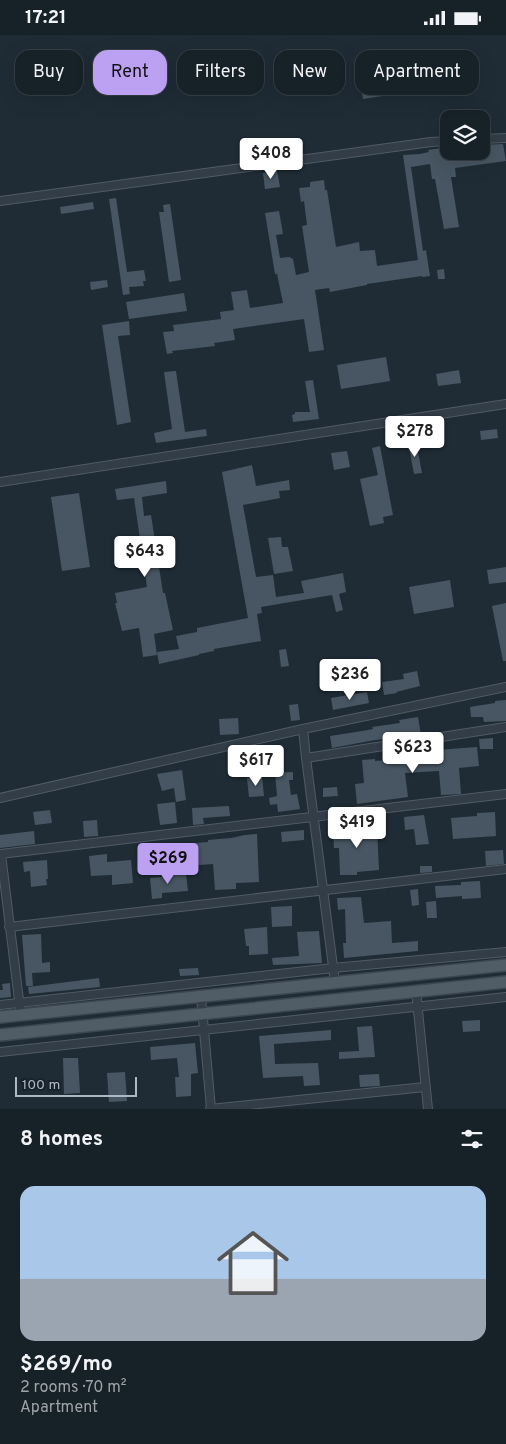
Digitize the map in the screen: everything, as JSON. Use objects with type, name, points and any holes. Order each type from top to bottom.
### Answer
[{"type":"main road","points":[[0,1017],[506,965]]},
{"type":"main road","points":[[0,1035],[506,982]]},
{"type":"street","points":[[490,139],[506,138]]},
{"type":"street","points":[[0,201],[440,142]]},
{"type":"street","points":[[0,482],[506,404]]},
{"type":"street","points":[[0,798],[302,729],[506,687]]},
{"type":"street","points":[[306,758],[506,727]]},
{"type":"street","points":[[302,729],[335,982]]},
{"type":"street","points":[[21,1015],[0,854],[506,794]]},
{"type":"street","points":[[10,927],[506,869]]},
{"type":"street","points":[[0,1005],[333,968],[506,952]]},
{"type":"street","points":[[416,991],[428,1109]]},
{"type":"street","points":[[201,997],[201,1014],[211,1109],[425,1087]]},
{"type":"street","points":[[0,1052],[506,997]]},
{"type":"building","points":[[362,95],[389,95],[363,99]]},
{"type":"building","points":[[503,144],[506,161],[455,168],[456,177],[451,177],[459,227],[444,229],[435,179],[432,179],[430,164],[411,167],[423,251],[426,250],[430,276],[367,284],[330,292],[329,288],[315,290],[324,350],[309,352],[304,319],[233,329],[235,340],[214,343],[215,346],[172,351],[173,353],[167,354],[163,332],[174,331],[173,325],[221,319],[220,312],[234,310],[231,292],[247,290],[250,308],[283,303],[277,274],[275,274],[265,213],[279,211],[283,234],[276,235],[280,258],[289,257],[293,259],[296,275],[309,272],[302,226],[307,225],[304,201],[301,202],[299,188],[310,187],[310,182],[324,180],[336,247],[359,242],[360,251],[375,250],[377,266],[418,260],[403,155],[420,154],[429,152],[428,150],[440,148],[440,160],[490,160],[490,145]]},
{"type":"building","points":[[277,171],[280,187],[265,189],[263,173]]},
{"type":"building","points":[[116,198],[127,272],[144,270],[146,281],[143,281],[144,286],[129,287],[130,294],[123,295],[109,199]]},
{"type":"building","points":[[93,202],[94,209],[61,214],[60,207]]},
{"type":"building","points":[[170,204],[181,280],[169,282],[159,212],[164,212],[163,205]]},
{"type":"building","points":[[444,269],[445,279],[438,279],[437,270]]},
{"type":"building","points":[[107,280],[108,287],[91,290],[90,282]]},
{"type":"building","points":[[184,293],[187,311],[129,319],[126,302]]},
{"type":"building","points":[[129,321],[130,335],[118,336],[131,422],[117,425],[102,325]]},
{"type":"building","points":[[386,357],[390,381],[341,389],[337,365]]},
{"type":"building","points":[[459,370],[461,383],[438,386],[436,374]]},
{"type":"building","points":[[176,371],[185,432],[206,429],[207,436],[156,443],[154,433],[172,429],[164,372]]},
{"type":"building","points":[[313,380],[319,419],[293,422],[292,415],[295,412],[310,412],[305,381]]},
{"type":"building","points":[[497,429],[498,438],[481,440],[480,431]]},
{"type":"building","points":[[416,441],[422,473],[414,474],[408,442]]},
{"type":"building","points":[[380,446],[393,515],[383,517],[384,523],[370,526],[360,479],[378,475],[372,448]]},
{"type":"building","points":[[347,451],[350,467],[334,470],[331,453]]},
{"type":"building","points":[[252,465],[256,486],[289,480],[290,490],[279,491],[280,498],[243,505],[256,577],[273,575],[276,597],[304,593],[301,581],[343,573],[346,592],[339,594],[343,610],[336,612],[332,595],[261,607],[262,613],[257,614],[261,641],[214,649],[214,651],[159,664],[157,652],[179,649],[176,636],[197,632],[197,628],[248,618],[222,472]]},
{"type":"building","points":[[166,481],[167,493],[142,497],[144,516],[151,515],[163,593],[165,593],[173,630],[154,634],[157,655],[143,657],[139,628],[122,631],[115,603],[117,603],[115,593],[147,587],[134,498],[117,500],[115,489]]},
{"type":"building","points":[[79,493],[90,567],[62,571],[51,497]]},
{"type":"building","points":[[281,537],[282,547],[288,547],[293,571],[274,574],[268,538]]},
{"type":"building","points":[[506,567],[506,582],[489,584],[487,570]]},
{"type":"building","points":[[450,580],[454,607],[414,614],[409,587]]},
{"type":"building","points":[[506,603],[506,661],[503,661],[492,606]]},
{"type":"building","points":[[286,649],[289,666],[281,667],[279,650]]},
{"type":"building","points":[[417,671],[420,686],[384,695],[382,682],[404,679],[403,674]]},
{"type":"building","points":[[367,692],[369,703],[333,710],[331,698]]},
{"type":"building","points":[[506,700],[506,721],[484,722],[483,717],[471,717],[470,707]]},
{"type":"building","points":[[298,704],[300,720],[291,721],[289,705]]},
{"type":"building","points":[[418,717],[421,735],[375,740],[332,748],[330,736],[373,729],[372,727],[400,723],[399,720]]},
{"type":"building","points":[[238,718],[239,734],[220,735],[219,719]]},
{"type":"building","points":[[493,738],[493,749],[480,749],[479,739]]},
{"type":"building","points":[[477,747],[479,766],[459,768],[461,794],[441,795],[439,771],[405,773],[408,797],[357,804],[355,784],[364,783],[362,760],[375,759],[375,761],[412,758],[412,754],[436,753],[436,750]]},
{"type":"building","points":[[182,770],[186,800],[176,802],[174,788],[162,791],[157,774]]},
{"type":"building","points":[[293,772],[293,780],[289,780],[291,795],[297,794],[300,809],[278,812],[277,804],[270,805],[269,798],[277,796],[275,773]]},
{"type":"building","points":[[262,776],[264,796],[249,797],[247,778]]},
{"type":"building","points":[[337,787],[338,796],[323,797],[323,788]]},
{"type":"building","points":[[175,802],[177,823],[160,825],[157,804]]},
{"type":"building","points":[[229,806],[230,816],[203,818],[204,824],[193,825],[192,808]]},
{"type":"building","points":[[50,810],[52,823],[35,825],[33,812]]},
{"type":"building","points":[[495,812],[496,836],[453,839],[451,818],[477,816],[477,813]]},
{"type":"building","points":[[424,815],[429,844],[416,845],[414,829],[405,830],[404,817]]},
{"type":"building","points":[[97,820],[98,836],[84,837],[83,821]]},
{"type":"building","points":[[353,825],[353,829],[377,828],[379,870],[357,872],[357,875],[340,875],[339,848],[334,848],[333,826]]},
{"type":"building","points":[[304,830],[304,840],[282,842],[281,832]]},
{"type":"building","points":[[34,831],[35,844],[0,848],[0,835]]},
{"type":"building","points":[[257,834],[259,882],[236,883],[236,889],[215,890],[213,864],[185,866],[183,844]]},
{"type":"building","points":[[503,850],[504,864],[486,866],[485,851]]},
{"type":"building","points":[[107,854],[107,862],[131,860],[133,883],[112,885],[112,875],[91,876],[89,856]]},
{"type":"building","points":[[47,860],[47,885],[31,887],[30,871],[24,872],[23,862]]},
{"type":"building","points":[[420,866],[432,866],[432,872],[420,873]]},
{"type":"building","points":[[186,873],[188,891],[162,893],[162,898],[152,899],[150,878]]},
{"type":"building","points":[[480,881],[481,898],[462,899],[462,896],[436,898],[435,886],[461,885],[461,882]]},
{"type":"building","points":[[418,889],[419,905],[412,906],[410,890]]},
{"type":"building","points":[[361,897],[364,923],[391,921],[392,943],[418,941],[418,951],[344,958],[343,943],[346,943],[345,909],[338,910],[337,898]]},
{"type":"building","points":[[436,901],[437,918],[427,918],[426,902]]},
{"type":"building","points":[[292,906],[292,926],[272,927],[271,907]]},
{"type":"building","points":[[267,927],[268,954],[249,955],[249,946],[246,946],[244,929]]},
{"type":"building","points":[[319,931],[322,963],[273,965],[272,958],[299,956],[297,932]]},
{"type":"building","points":[[41,934],[42,963],[50,962],[50,972],[32,973],[33,986],[26,986],[22,935]]},
{"type":"building","points":[[198,968],[199,975],[180,976],[179,969]]},
{"type":"building","points":[[99,978],[100,987],[29,994],[28,987]]},
{"type":"building","points":[[10,983],[11,997],[0,998],[0,990],[3,990],[2,984]]},
{"type":"building","points":[[480,1020],[480,1031],[463,1032],[462,1021]]},
{"type":"building","points":[[372,1026],[375,1057],[339,1059],[339,1052],[359,1051],[357,1027]]},
{"type":"building","points":[[331,1030],[331,1040],[274,1044],[275,1064],[318,1063],[320,1085],[304,1086],[303,1076],[263,1078],[259,1036]]},
{"type":"building","points":[[195,1043],[198,1073],[191,1074],[191,1096],[176,1097],[175,1077],[179,1077],[177,1058],[151,1060],[150,1047]]},
{"type":"building","points":[[63,1058],[78,1058],[80,1093],[64,1094]]},
{"type":"building","points":[[125,1072],[127,1101],[109,1102],[107,1073]]},
{"type":"building","points":[[379,1074],[380,1086],[360,1087],[359,1075]]}]
